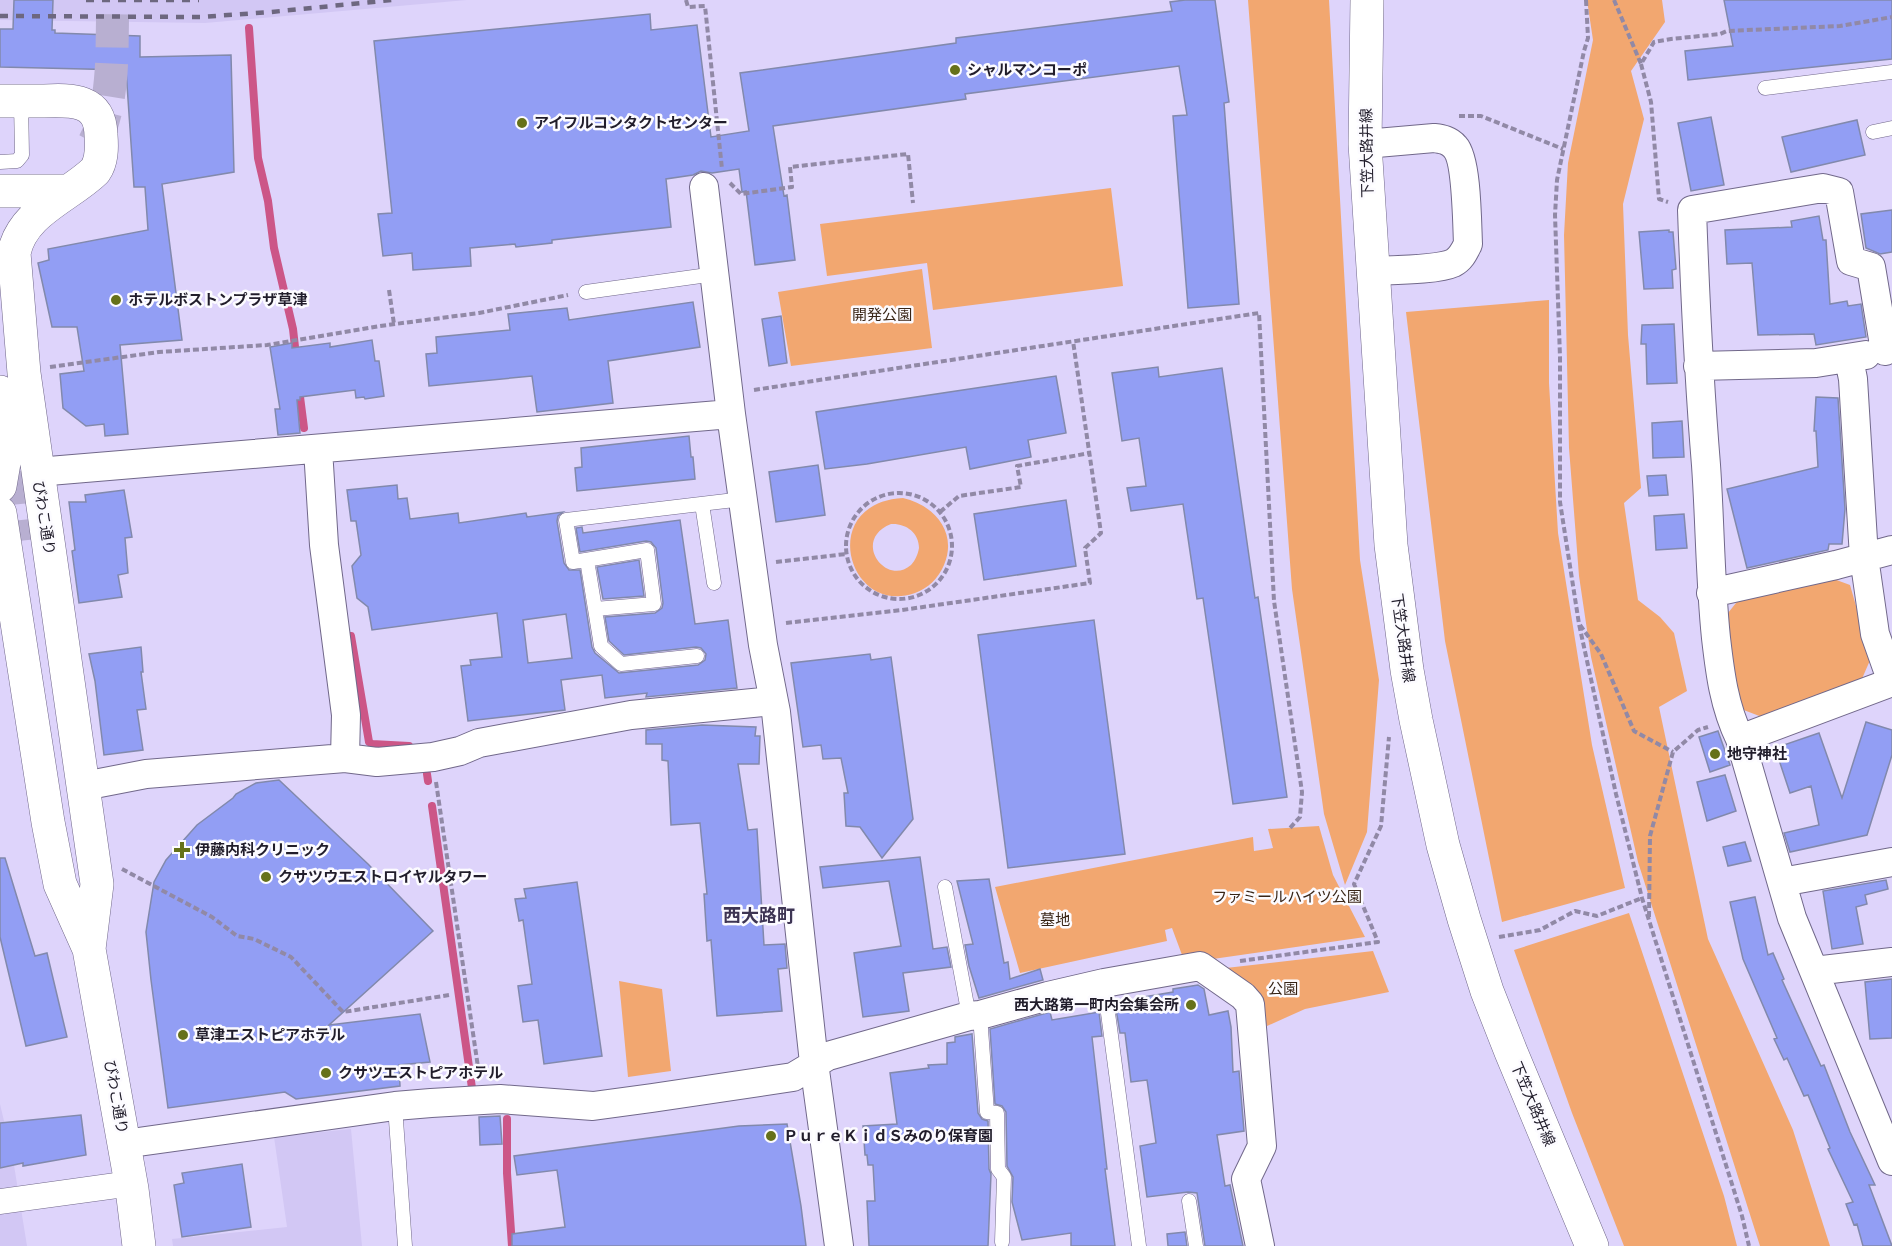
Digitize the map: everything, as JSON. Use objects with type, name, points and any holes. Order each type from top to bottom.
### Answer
[{"type":"street","name":"下笠大路井線","points":[[1367,0],[1365,144],[1372,271],[1391,545],[1407,670],[1428,782],[1443,845],[1471,942],[1511,1052],[1592,1246]]},
{"type":"street","name":"びわこ通り","points":[[11,101],[82,102],[96,114],[100,123],[99,164],[90,176],[31,221],[20,234],[14,252],[24,373],[97,885],[89,949]]},
{"type":"street","points":[[1365,144],[1434,138],[1444,139],[1455,147],[1462,160],[1468,244],[1462,256],[1442,266],[1372,271]]},
{"type":"street","points":[[718,181],[715,274],[730,404],[763,645],[779,735],[814,1063],[838,1246]]},
{"type":"street","points":[[1698,366],[1816,363],[1889,351],[1881,266],[1851,261],[1839,192],[1823,188],[1692,210],[1698,366],[1706,464],[1711,593],[1720,678],[1730,727],[1792,918],[1892,1161]]},
{"type":"street","points":[[0,191],[69,191]]},
{"type":"street","points":[[1730,727],[1892,682],[1875,634],[1864,557],[1850,359]]},
{"type":"street","points":[[0,392],[7,446],[0,480],[38,472],[318,449],[730,404]]},
{"type":"street","points":[[318,449],[324,545],[346,715],[345,758]]},
{"type":"street","name":"びわこ通り","points":[[0,513],[48,822],[60,884],[89,949],[131,1183],[139,1246]]},
{"type":"street","points":[[28,540],[59,767],[89,949]]},
{"type":"street","points":[[1711,593],[1892,550]]},
{"type":"street","points":[[84,786],[146,774],[345,758],[377,762],[433,757],[460,752],[479,743],[631,715],[773,701]]},
{"type":"street","points":[[1782,882],[1892,862]]},
{"type":"street","points":[[1814,971],[1892,962]]},
{"type":"street","points":[[124,1144],[395,1106],[500,1099],[593,1106],[793,1077],[828,1056],[974,1016],[1104,983],[1200,966],[1243,996],[1250,1004],[1262,1146],[1246,1179],[1260,1246]]},
{"type":"lane","points":[[1765,88],[1892,72]]},
{"type":"lane","points":[[0,162],[17,161],[21,155],[11,101]]},
{"type":"lane","points":[[1873,132],[1892,128]]},
{"type":"lane","points":[[586,292],[715,274]]},
{"type":"lane","points":[[595,609],[654,604],[646,550],[573,562],[566,520],[743,499]]},
{"type":"lane","points":[[702,504],[714,583]]},
{"type":"lane","points":[[587,560],[601,646],[621,664],[697,656]]},
{"type":"lane","points":[[945,887],[974,1016],[987,1112],[997,1113],[998,1169],[1004,1177],[1002,1242]]},
{"type":"lane","points":[[1104,983],[1139,1246]]},
{"type":"lane","points":[[395,1106],[405,1246]]},
{"type":"lane","points":[[0,1196],[131,1183]]},
{"type":"lane","points":[[0,1207],[131,1183]]},
{"type":"lane","points":[[1189,1202],[1196,1246]]},
{"type":"path","points":[[686,0],[688,7],[705,6],[718,181],[741,194],[792,187],[790,167],[908,154],[913,203]]},
{"type":"path","points":[[1586,0],[1588,38],[1557,180],[1555,215],[1560,357],[1560,502],[1579,624],[1616,794],[1648,922],[1742,1216],[1749,1246]]},
{"type":"path","points":[[1614,0],[1641,64],[1651,102],[1659,199],[1692,210]]},
{"type":"path","points":[[1641,64],[1654,42],[1720,34],[1726,31],[1840,26],[1892,17]]},
{"type":"path","points":[[389,290],[394,324]]},
{"type":"path","points":[[50,367],[159,352],[267,345],[479,312],[586,292]]},
{"type":"path","points":[[730,404],[1073,341],[1259,313],[1274,602],[1302,792],[1300,818],[1290,828]]},
{"type":"path","points":[[784,623],[902,610],[1090,583],[1085,548],[1101,533],[1073,341]]},
{"type":"path","points":[[940,512],[959,496],[1022,487],[1017,466],[1090,453]]},
{"type":"path","points":[[894,493],[911,494],[927,501],[940,512],[949,528],[952,545],[950,563],[942,578],[928,591],[912,598],[895,599],[877,595],[862,585],[852,571],[846,554],[846,536],[852,520],[863,506],[877,497],[894,493]]},
{"type":"path","points":[[766,564],[846,554]]},
{"type":"path","points":[[1579,624],[1601,654],[1634,731],[1673,752]]},
{"type":"path","points":[[1648,922],[1650,836],[1673,752],[1698,730],[1730,727]]},
{"type":"path","points":[[1200,966],[1378,942],[1354,884],[1381,826],[1390,728]]},
{"type":"path","points":[[433,757],[480,1084]]},
{"type":"path","points":[[118,867],[212,917],[237,936],[254,939],[291,957],[343,1012],[449,995]]},
{"type":"path","points":[[1471,942],[1540,930],[1575,911],[1597,916],[1642,898]]},
{"type":"shaded area","points":[[0,0],[467,0],[205,23],[0,20]]},
{"type":"shaded area","points":[[0,1104],[13,1159],[27,1246],[0,1246]]},
{"type":"shaded area","points":[[351,1129],[362,1246],[173,1246],[172,1239],[287,1227],[274,1137]]},
{"type":"green space","points":[[1248,0],[1329,0],[1360,560],[1379,680],[1367,832],[1345,885],[1324,814],[1292,589]]},
{"type":"green space","points":[[1587,0],[1662,0],[1665,22],[1631,71],[1644,119],[1623,204],[1628,335],[1641,488],[1624,503],[1638,600],[1660,617],[1674,633],[1687,691],[1659,707],[1708,939],[1793,1130],[1830,1246],[1760,1246],[1638,862],[1591,657],[1579,576],[1569,448],[1564,235],[1568,163],[1593,40]]},
{"type":"green space","points":[[1111,188],[1123,286],[933,310],[927,263],[827,276],[820,224]]},
{"type":"green space","name":"開発公園","points":[[922,269],[932,348],[791,366],[778,292]]},
{"type":"green space","points":[[1549,300],[1549,383],[1558,533],[1592,745],[1625,888],[1502,922],[1445,641],[1406,312]]},
{"type":"green space","points":[[903,498],[914,502],[933,514],[945,531],[948,553],[942,570],[936,579],[920,591],[892,596],[873,589],[859,575],[851,556],[851,537],[859,518],[876,505]],"holes":[[[891,524],[896,524],[914,533],[919,548],[911,565],[901,570],[892,570],[883,566],[873,550],[874,540],[879,531]]]},
{"type":"green space","points":[[1831,578],[1850,585],[1871,658],[1861,681],[1762,717],[1741,709],[1733,679],[1728,613],[1740,598]]},
{"type":"green space","points":[[1319,826],[1333,875],[1365,937],[1185,963],[1172,928],[1165,930],[1167,941],[1020,973],[995,887],[1253,837],[1254,851],[1273,848],[1268,829]]},
{"type":"green space","points":[[1629,913],[1724,1196],[1737,1246],[1624,1246],[1572,1113],[1514,950]]},
{"type":"green space","name":"公園","points":[[1373,951],[1389,992],[1305,1009],[1267,1026],[1255,994],[1226,968]]},
{"type":"green space","points":[[619,981],[662,989],[671,1071],[628,1077]]},
{"type":"building","name":"ホテルボストンプラザ草津","points":[[14,0],[53,0],[52,30],[55,30],[55,33],[140,36],[140,57],[231,55],[234,172],[162,184],[182,340],[120,345],[128,434],[105,436],[104,424],[86,426],[63,408],[60,374],[84,371],[77,327],[52,327],[38,263],[49,260],[48,249],[148,230],[145,187],[134,187],[126,70],[0,67],[0,29],[13,29]]},
{"type":"building","points":[[1215,0],[1229,102],[1224,103],[1239,304],[1188,308],[1173,116],[1187,115],[1179,66],[965,94],[966,99],[773,126],[784,196],[787,195],[795,260],[755,265],[746,191],[742,192],[739,169],[712,173],[701,171],[693,175],[666,179],[671,227],[552,240],[552,243],[516,247],[515,244],[470,248],[471,266],[413,270],[412,253],[383,256],[378,214],[392,213],[374,41],[650,14],[651,30],[697,25],[711,137],[749,131],[740,73],[956,43],[956,38],[1172,11],[1170,2]]},
{"type":"building","points":[[1724,0],[1892,0],[1892,59],[1688,80],[1685,51],[1733,46]]},
{"type":"building","points":[[1711,117],[1724,185],[1691,191],[1678,123]]},
{"type":"building","points":[[1857,120],[1865,155],[1791,172],[1782,137]]},
{"type":"building","points":[[1892,210],[1892,252],[1880,254],[1866,248],[1861,214]]},
{"type":"building","points":[[1819,216],[1823,240],[1826,240],[1830,304],[1847,301],[1848,306],[1861,304],[1866,337],[1816,345],[1814,334],[1758,335],[1752,263],[1727,264],[1725,230],[1792,227],[1791,221]]},
{"type":"building","points":[[1669,230],[1673,232],[1676,269],[1672,270],[1673,288],[1644,289],[1639,232]]},
{"type":"building","points":[[693,302],[700,347],[608,361],[613,403],[537,412],[532,376],[429,386],[426,354],[437,353],[436,337],[510,330],[508,314],[567,308],[569,320]]},
{"type":"building","points":[[781,316],[787,363],[769,366],[762,319]]},
{"type":"building","points":[[1674,324],[1677,383],[1647,384],[1646,344],[1641,344],[1642,325]]},
{"type":"building","points":[[372,340],[375,361],[379,361],[384,396],[356,398],[355,390],[300,397],[300,400],[297,400],[300,433],[278,435],[275,409],[280,409],[270,347],[292,343],[292,348],[330,343],[330,347]]},
{"type":"building","points":[[1158,367],[1159,377],[1222,368],[1255,598],[1258,597],[1287,797],[1233,804],[1203,598],[1197,599],[1183,504],[1131,511],[1127,488],[1146,486],[1139,438],[1122,441],[1112,373]]},
{"type":"building","points":[[1056,376],[1066,433],[1028,440],[1031,457],[970,469],[966,447],[825,469],[816,412]]},
{"type":"building","points":[[1816,397],[1838,398],[1845,509],[1842,544],[1829,544],[1828,550],[1747,568],[1727,489],[1818,467],[1816,431],[1814,431]]},
{"type":"building","points":[[1682,421],[1684,457],[1653,458],[1652,423]]},
{"type":"building","points":[[689,436],[695,479],[577,491],[575,468],[582,467],[581,448]]},
{"type":"building","points":[[818,465],[825,515],[776,522],[769,472]]},
{"type":"building","points":[[1666,475],[1668,495],[1649,496],[1647,476]]},
{"type":"building","points":[[397,485],[398,499],[407,498],[410,519],[458,513],[459,523],[526,513],[527,517],[563,512],[558,516],[557,521],[564,563],[569,570],[580,570],[592,647],[595,653],[619,673],[698,665],[705,660],[706,654],[701,648],[696,647],[624,655],[609,641],[605,617],[655,613],[662,608],[656,548],[651,542],[646,541],[580,552],[576,528],[582,527],[583,533],[680,520],[695,624],[728,620],[737,688],[646,697],[647,693],[605,698],[602,675],[561,680],[565,710],[468,721],[461,666],[471,665],[470,660],[502,657],[497,613],[372,630],[368,607],[357,598],[352,566],[361,555],[356,521],[351,521],[347,490]],"holes":[[[566,614],[572,658],[528,663],[523,620]]]},
{"type":"building","points":[[124,490],[132,537],[125,538],[128,573],[118,575],[122,597],[79,603],[72,551],[75,550],[69,502],[86,502],[85,495]]},
{"type":"building","points":[[1066,500],[1076,566],[984,580],[974,514]]},
{"type":"building","points":[[1684,514],[1687,548],[1656,550],[1654,516]]},
{"type":"building","points":[[639,560],[644,596],[603,599],[597,567]]},
{"type":"building","points":[[1094,620],[1125,854],[1008,868],[978,635]]},
{"type":"building","points":[[141,647],[143,672],[141,672],[146,709],[137,710],[143,750],[104,755],[95,681],[89,654]]},
{"type":"building","points":[[870,654],[871,660],[891,657],[913,819],[882,858],[860,827],[846,826],[844,793],[848,793],[841,758],[823,759],[821,745],[803,747],[791,663]]},
{"type":"building","points":[[1866,722],[1892,730],[1892,755],[1867,835],[1790,852],[1784,833],[1819,825],[1811,786],[1790,793],[1775,748],[1819,733],[1842,798]]},
{"type":"building","points":[[702,725],[756,727],[755,736],[760,736],[759,764],[738,764],[748,830],[757,829],[764,945],[785,944],[787,968],[778,969],[782,1011],[717,1016],[711,940],[707,941],[704,894],[707,894],[700,823],[671,825],[668,761],[662,760],[662,744],[646,744],[646,730]]},
{"type":"building","points":[[1718,731],[1730,765],[1710,772],[1699,737]]},
{"type":"building","points":[[1725,775],[1736,811],[1707,821],[1697,782]]},
{"type":"building","points":[[279,780],[368,864],[433,931],[329,1025],[420,1014],[430,1062],[399,1065],[400,1086],[296,1099],[285,1092],[168,1108],[146,932],[154,882],[166,860],[197,825],[236,794],[256,783]]},
{"type":"building","points":[[1745,842],[1751,861],[1728,866],[1723,847]]},
{"type":"building","points":[[920,857],[933,949],[947,947],[951,967],[903,973],[909,1011],[863,1017],[854,953],[901,946],[889,881],[823,888],[820,867]]},
{"type":"building","points":[[0,858],[5,858],[35,956],[47,953],[67,1037],[26,1046],[0,937]]},
{"type":"building","points":[[989,879],[1004,963],[1008,962],[1010,979],[1040,969],[1043,980],[979,998],[965,945],[973,944],[957,881]]},
{"type":"building","points":[[1886,880],[1888,889],[1865,895],[1867,904],[1856,907],[1863,944],[1832,949],[1823,891]]},
{"type":"building","points":[[577,882],[602,1056],[544,1064],[538,1020],[523,1022],[518,986],[532,984],[523,920],[519,921],[515,899],[526,898],[524,889]]},
{"type":"building","points":[[1755,897],[1768,955],[1773,953],[1784,979],[1782,980],[1821,1066],[1824,1065],[1850,1132],[1875,1185],[1869,1185],[1892,1246],[1863,1246],[1857,1224],[1854,1225],[1846,1204],[1853,1202],[1828,1149],[1830,1148],[1808,1095],[1804,1096],[1787,1058],[1784,1060],[1774,1039],[1777,1038],[1743,959],[1730,902]]},
{"type":"building","points":[[1892,979],[1892,1038],[1870,1039],[1865,982]]},
{"type":"building","points":[[1198,985],[1204,989],[1209,1015],[1228,1011],[1233,1072],[1239,1071],[1244,1131],[1217,1135],[1225,1186],[1230,1185],[1243,1246],[1205,1246],[1197,1193],[1147,1197],[1140,1146],[1156,1143],[1147,1080],[1131,1082],[1125,1033],[1120,1033],[1116,1009],[1119,1006],[1144,1002],[1143,997]]},
{"type":"building","points":[[1050,1012],[1052,1020],[1099,1012],[1102,1036],[1092,1037],[1115,1246],[1071,1246],[1071,1233],[1022,1240],[1012,1202],[1013,1177],[1007,1166],[1006,1112],[1002,1106],[995,1104],[990,1029]]},
{"type":"building","points":[[972,1034],[978,1113],[982,1119],[988,1121],[991,1174],[988,1246],[869,1246],[867,1201],[875,1201],[873,1165],[868,1165],[867,1155],[865,1155],[863,1126],[897,1124],[890,1073],[929,1068],[928,1065],[947,1064],[947,1043],[955,1042],[955,1037]]},
{"type":"building","points":[[81,1115],[86,1155],[0,1168],[0,1123]]},
{"type":"building","points":[[500,1116],[502,1144],[480,1145],[479,1117]]},
{"type":"building","points":[[787,1124],[806,1246],[512,1246],[512,1234],[565,1227],[557,1170],[517,1175],[514,1156],[739,1126]]},
{"type":"building","points":[[242,1164],[251,1227],[182,1237],[174,1185],[184,1183],[182,1173]]},
{"type":"building","points":[[1185,1232],[1187,1246],[1168,1246],[1167,1234]]},
{"type":"waterway","points":[[249,28],[258,158],[268,201],[274,248],[293,329],[296,356]]},
{"type":"waterway","points":[[299,389],[304,428]]},
{"type":"waterway","points":[[351,636],[369,742],[409,746]]},
{"type":"waterway","points":[[427,774],[428,781]]},
{"type":"waterway","points":[[432,806],[472,1088]]},
{"type":"waterway","points":[[507,1119],[507,1173],[512,1246]]},
{"type":"tunnel","points":[[94,143],[101,127],[109,91],[113,0]]},
{"type":"tunnel","points":[[16,422],[28,540]]},
{"type":"railway","points":[[86,0],[199,0]]},
{"type":"railway","points":[[0,16],[201,17],[392,0]]},
{"type":"place","name":"シャルマンコーポ","points":[[955,70]]},
{"type":"place","name":"アイフルコンタクトセンター","points":[[522,123]]},
{"type":"place","name":"ホテルボストンプラザ草津","points":[[116,300]]},
{"type":"place","name":"地守神社","points":[[1715,754]]},
{"type":"place","name":"伊藤内科クリニック","points":[[182,850]]},
{"type":"place","name":"クサツウエストロイヤルタワー","points":[[266,877]]},
{"type":"place","name":"西大路第一町内会集会所","points":[[1191,1005]]},
{"type":"place","name":"草津エストピアホテル","points":[[183,1035]]},
{"type":"place","name":"クサツエストピアホテル","points":[[326,1073]]},
{"type":"place","name":"ＰｕｒｅＫｉｄＳみのり保育園","points":[[771,1136]]},
{"type":"district","name":"西大路町","points":[[759,916]]},
{"type":"park label","name":"ファミールハイツ公園","points":[[1287,897]]},
{"type":"park label","name":"墓地","points":[[1055,920]]}]
